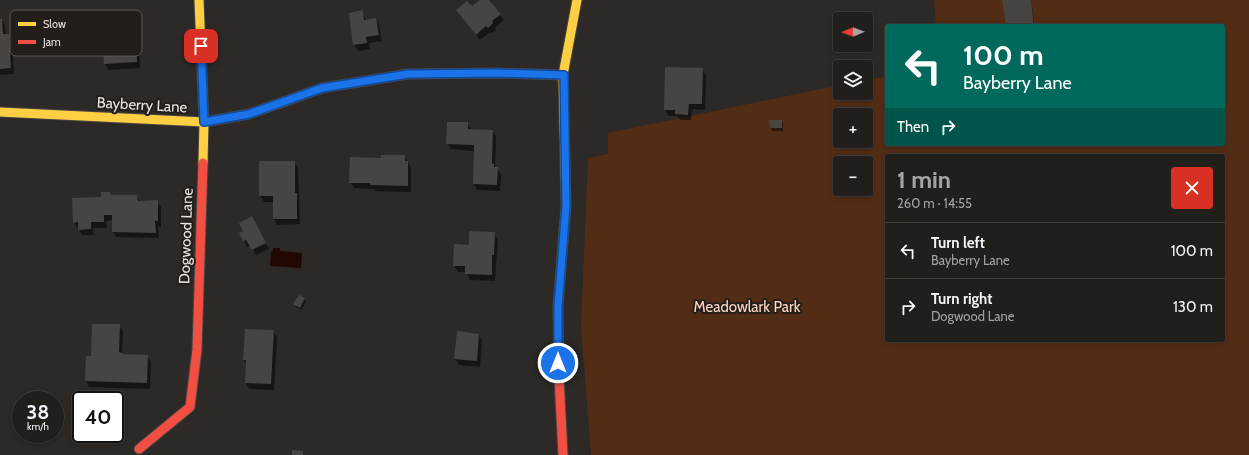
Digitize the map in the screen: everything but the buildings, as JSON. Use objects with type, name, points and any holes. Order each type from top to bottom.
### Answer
[{"type":"street","name":"Dogwood Lane","points":[[139,449],[190,408],[197,350],[204,122],[199,0]]},
{"type":"street","points":[[563,455],[558,377],[558,307],[566,206],[564,75],[577,0]]},
{"type":"street","name":"Bayberry Lane","points":[[0,112],[204,122],[249,114],[322,88],[408,74],[497,73],[564,75]]},
{"type":"green space","name":"Meadowlark Park","points":[[934,0],[1249,0],[1249,455],[591,455],[581,326],[588,158],[608,154],[608,133],[833,86],[833,100],[873,100],[873,79],[885,76],[885,146],[1225,146],[1225,24],[936,24]]},
{"type":"shaded area","points":[[273,248],[280,248],[280,251],[302,253],[301,268],[270,266],[271,252],[273,251]]},
{"type":"traffic: slow","points":[[199,0],[204,122],[203,163]]},
{"type":"traffic: slow","points":[[564,230],[566,206],[563,75],[577,0]]},
{"type":"traffic: slow","points":[[0,112],[204,122],[249,114],[286,101]]},
{"type":"traffic: jam","points":[[286,101],[322,88],[408,74],[497,73],[563,75]]},
{"type":"traffic: jam","points":[[139,449],[190,407],[197,350],[203,163]]},
{"type":"traffic: jam","points":[[563,455],[559,377],[558,307],[564,230]]},
{"type":"route","points":[[201,46],[204,122],[249,114],[322,88],[408,74],[497,73],[564,75],[566,206],[558,307],[558,363]]}]
